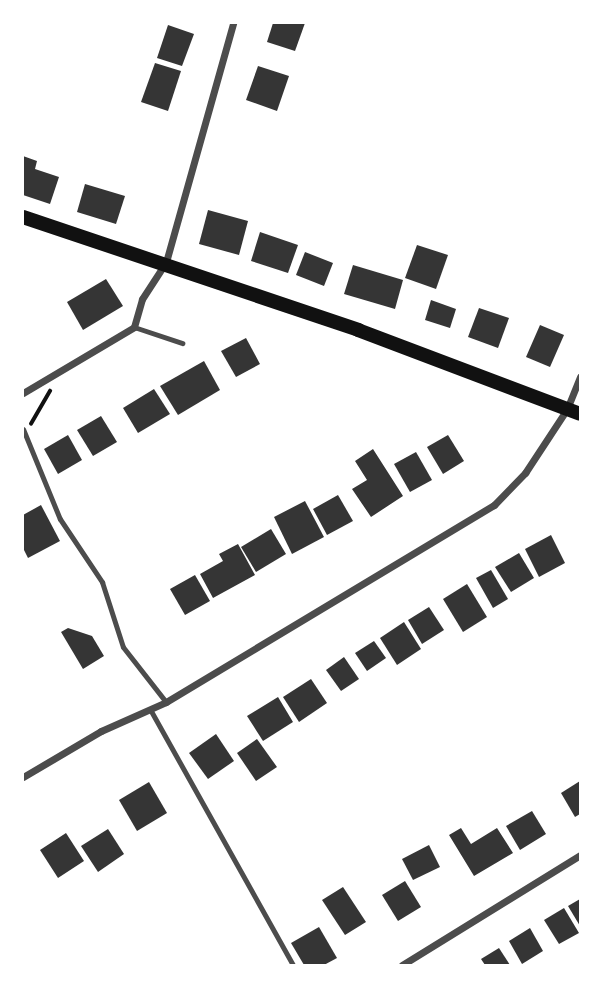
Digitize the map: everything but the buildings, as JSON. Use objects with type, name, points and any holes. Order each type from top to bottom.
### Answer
[{"type":"main road","points":[[23,216],[166,262],[574,412]]},
{"type":"street","points":[[23,393],[60,374],[134,327],[142,299],[166,262],[233,23]]},
{"type":"street","points":[[23,778],[101,731],[151,711],[495,505],[525,473],[574,412],[580,377]]},
{"type":"street","points":[[402,965],[580,855]]},
{"type":"lane","points":[[134,327],[182,343]]},
{"type":"lane","points":[[24,431],[60,519],[102,582],[124,647],[166,702]]},
{"type":"lane","points":[[151,711],[293,965]]},
{"type":"path","points":[[24,431],[60,374]]}]
